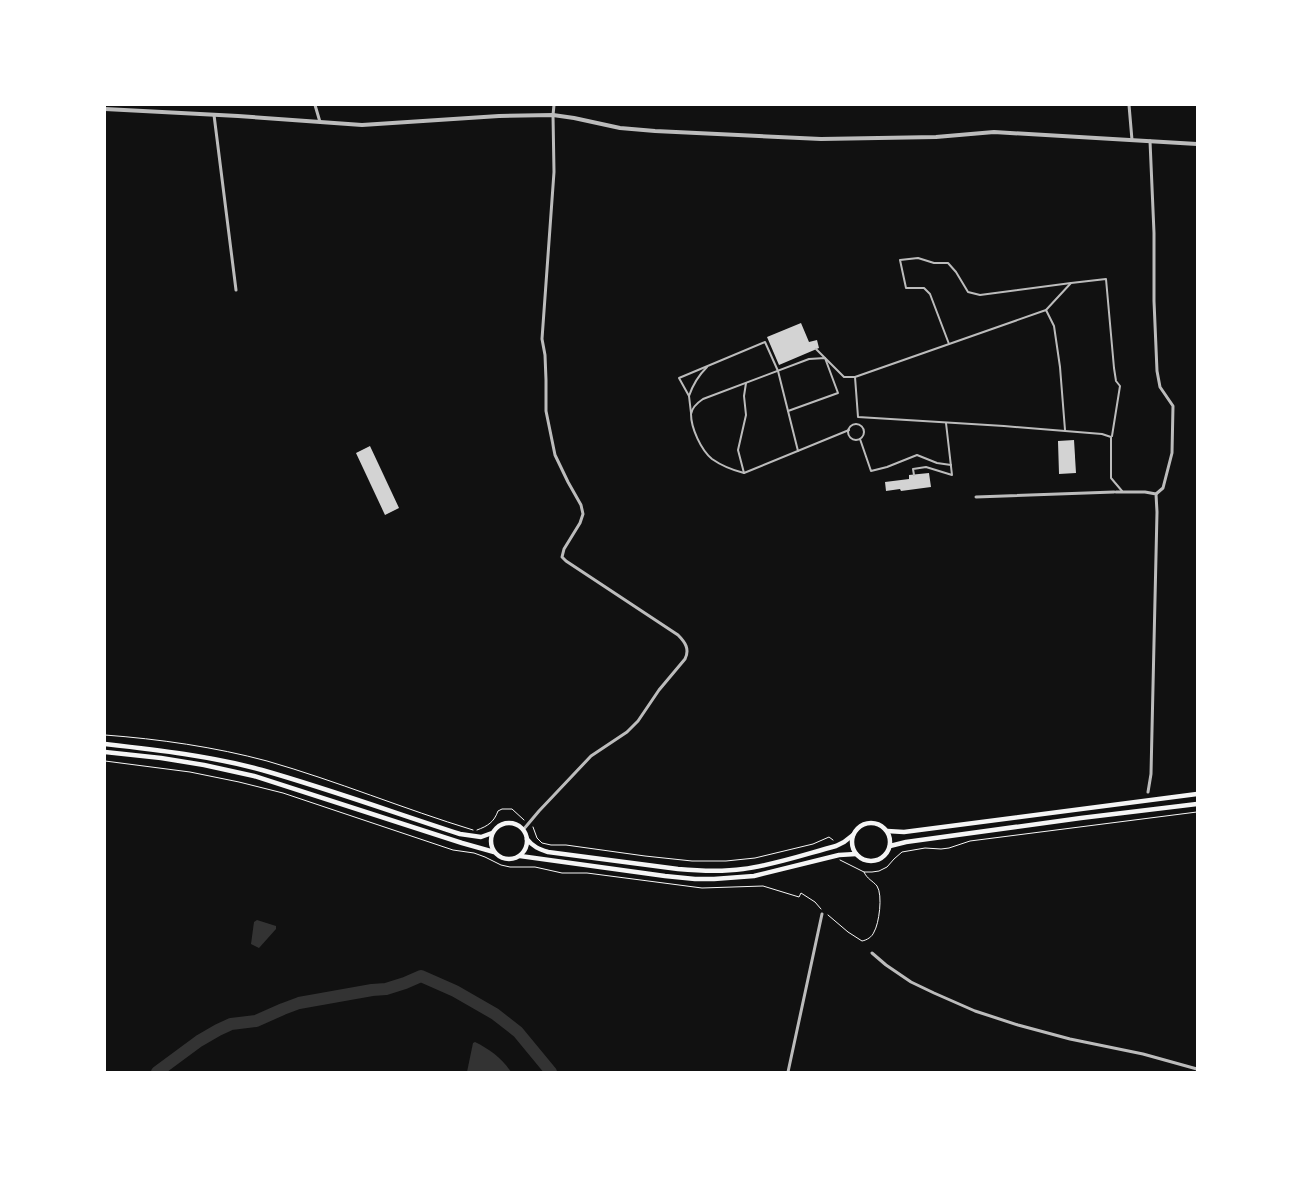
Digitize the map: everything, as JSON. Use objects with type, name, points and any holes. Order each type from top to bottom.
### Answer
[{"type":"main road","points":[[105,744],[188,754],[262,770],[460,834],[482,837],[492,833],[496,828],[505,823],[515,824],[524,830],[532,846],[540,850],[678,869],[699,871],[756,867],[836,846],[844,842],[858,828],[867,823],[879,824],[887,831],[890,838],[890,846],[886,855],[876,861],[865,861],[856,854],[852,847],[853,835]]},
{"type":"main road","points":[[105,752],[204,765],[254,776],[494,852]]},
{"type":"main road","points":[[887,831],[904,832],[1197,794]]},
{"type":"main road","points":[[890,846],[949,836],[1197,804]]},
{"type":"main road","points":[[492,833],[491,845],[494,852],[498,856],[509,860],[520,856],[695,879],[754,876],[839,855],[856,854]]},
{"type":"main road","points":[[520,856],[526,849],[527,839]]},
{"type":"street","points":[[315,105],[320,122]]},
{"type":"street","points":[[524,830],[538,811],[591,756],[627,732],[638,721],[659,690],[686,659],[687,652],[685,644],[678,635],[566,561],[562,556],[564,548],[580,523],[583,514],[581,505],[555,456],[546,411],[545,355],[542,339],[554,172],[554,105]]},
{"type":"street","points":[[1129,105],[1132,140]]},
{"type":"street","points":[[105,109],[362,125],[499,116],[553,115],[637,130],[821,139],[936,137],[994,132],[1197,144]]},
{"type":"street","points":[[214,115],[236,290]]},
{"type":"street","points":[[1150,141],[1157,371],[1160,387],[1173,406],[1172,453],[1163,488],[1156,494]]},
{"type":"street","points":[[949,344],[930,294],[924,288],[906,288],[900,260],[918,258],[934,263],[948,263],[968,292],[980,295],[1106,279],[1114,368],[1116,381],[1120,386],[1112,438],[1111,478],[1122,492]]},
{"type":"street","points":[[816,349],[844,377],[855,377],[1046,310],[1071,283]]},
{"type":"street","points":[[1046,310],[1054,326],[1060,367],[1065,431]]},
{"type":"street","points":[[798,451],[778,371],[766,342],[679,378],[689,396],[694,429],[700,445],[711,458],[727,468],[744,473],[798,451],[849,430],[854,424],[859,424]]},
{"type":"street","points":[[691,413],[696,404],[703,399],[809,359],[824,358]]},
{"type":"street","points":[[788,411],[838,393],[824,358]]},
{"type":"street","points":[[689,396],[694,383],[709,365]]},
{"type":"street","points":[[855,377],[859,424],[863,428],[864,433],[860,439]]},
{"type":"street","points":[[744,473],[738,450],[746,415],[744,396],[746,383]]},
{"type":"street","points":[[858,417],[1102,434],[1112,438]]},
{"type":"street","points":[[914,475],[914,469],[926,467],[952,475],[946,422]]},
{"type":"street","points":[[849,430],[849,435],[852,439],[860,439]]},
{"type":"street","points":[[860,439],[871,471],[917,456],[937,463],[951,465]]},
{"type":"street","points":[[976,497],[1115,492],[1156,494]]},
{"type":"street","points":[[1148,792],[1151,774],[1155,628],[1156,494]]},
{"type":"street","points":[[788,1072],[822,914]]},
{"type":"street","points":[[872,953],[911,982],[975,1011],[1018,1026],[1143,1054],[1197,1069]]},
{"type":"path","points":[[105,735],[172,743],[227,752],[260,760],[476,831],[491,823],[498,811],[512,809],[530,823],[537,838],[542,843],[551,845],[566,845],[646,856],[726,861],[755,858],[821,842],[829,837],[832,838]]},
{"type":"path","points":[[864,872],[879,871],[899,854],[920,848],[945,849],[970,841],[1197,812]]},
{"type":"shaded area","points":[[257,920],[276,926],[276,929],[259,948],[251,944],[254,922]]},
{"type":"shaded area","points":[[475,1042],[495,1054],[511,1072],[467,1072],[473,1043]]},
{"type":"building","points":[[801,323],[809,342],[817,340],[819,348],[779,365],[767,337]]},
{"type":"building","points":[[1074,440],[1076,473],[1059,474],[1058,441]]},
{"type":"building","points":[[370,446],[399,508],[385,515],[356,453]]},
{"type":"building","points":[[929,473],[931,487],[886,491],[885,482],[909,479],[909,475]]},
{"type":"waterway","points":[[157,1072],[199,1041],[231,1024],[256,1021],[299,1003],[386,989],[421,976],[455,991],[495,1014],[518,1032],[551,1072]]}]
